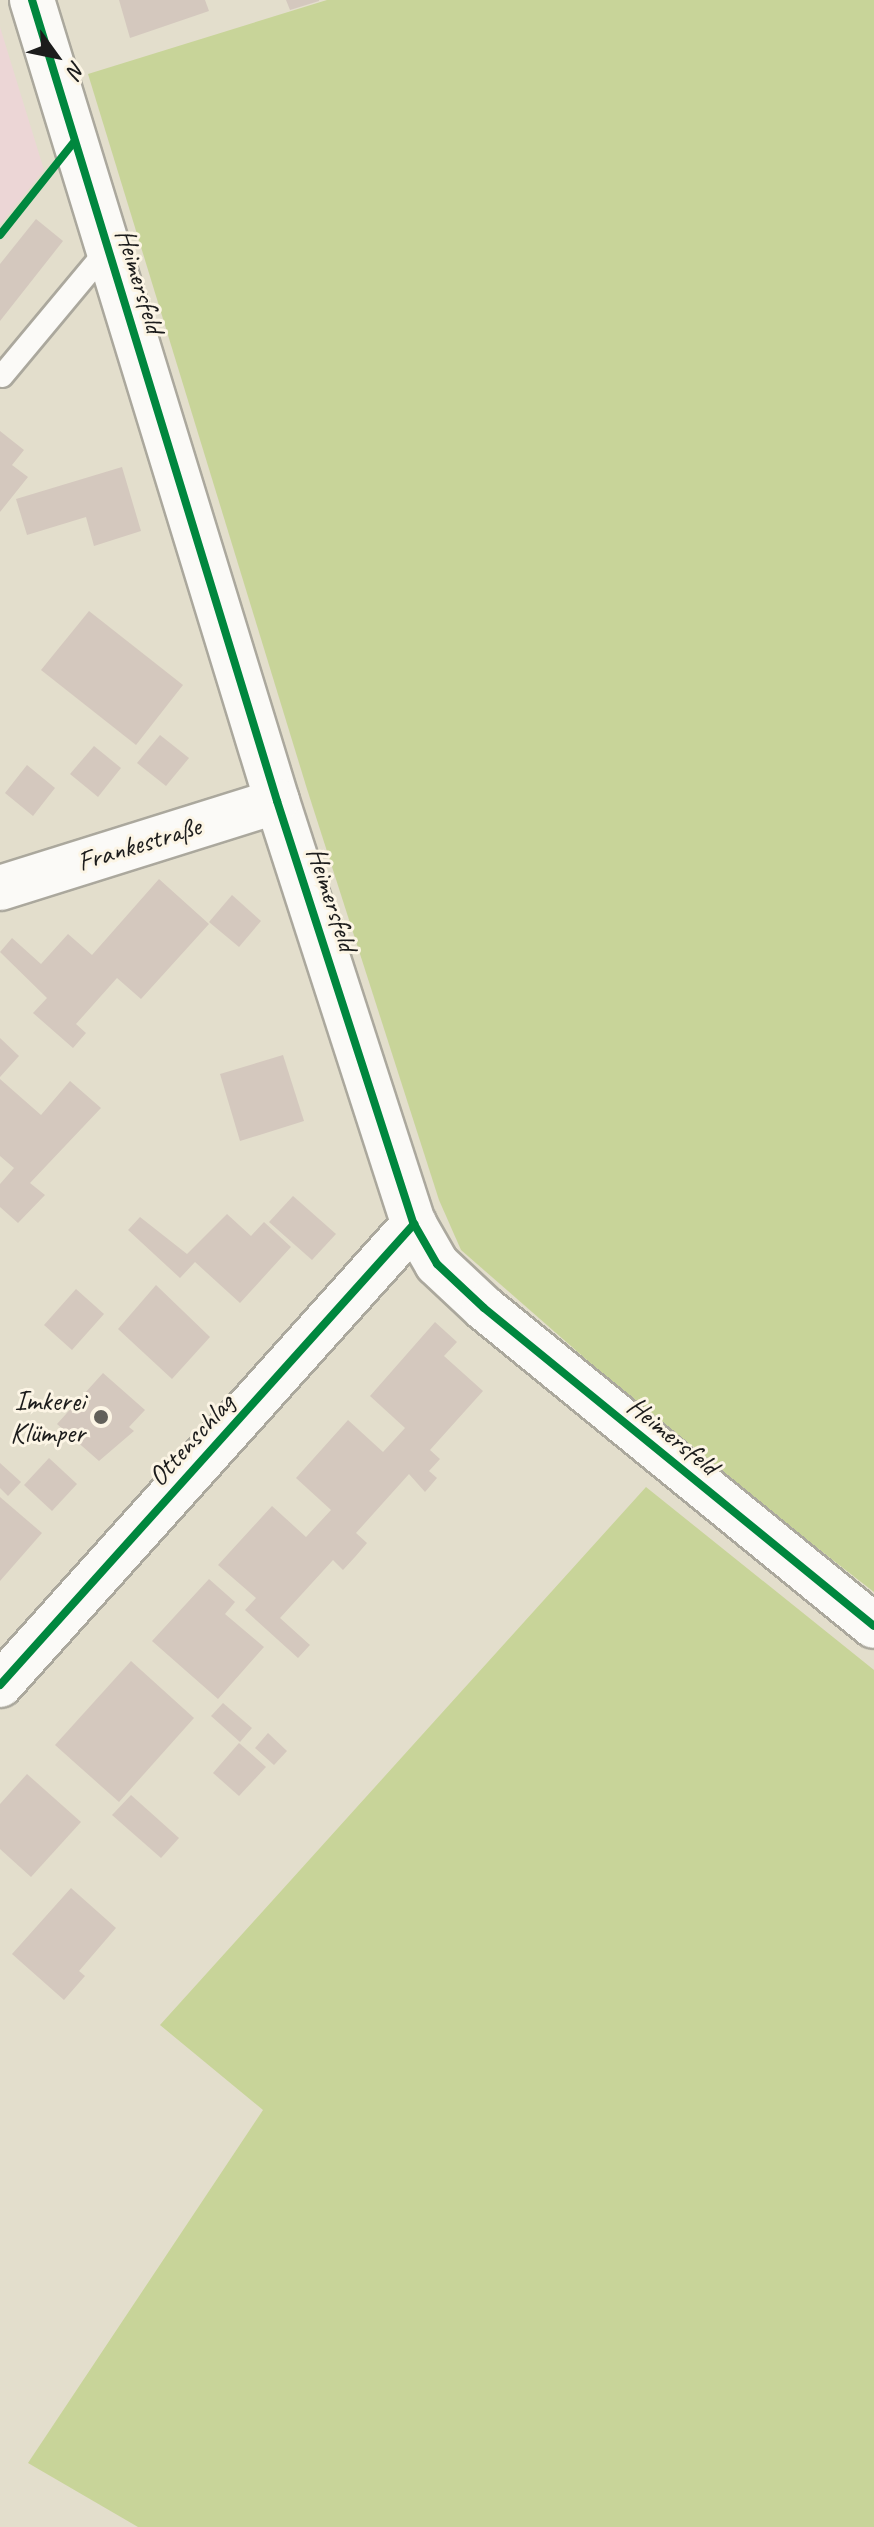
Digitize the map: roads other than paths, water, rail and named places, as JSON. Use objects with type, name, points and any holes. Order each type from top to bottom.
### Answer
[{"type":"street","name":"Heimersfeld","points":[[32,0],[277,801],[414,1224],[437,1264],[484,1308],[874,1626]]},
{"type":"street","name":"Frankestraße","points":[[0,888],[277,801]]},
{"type":"street","name":"Ottenschlag","points":[[0,1685],[414,1224]]},
{"type":"lane","points":[[2,376],[107,250]]},
{"type":"place","name":"Imkerei Klümper","points":[[101,1417]]}]
